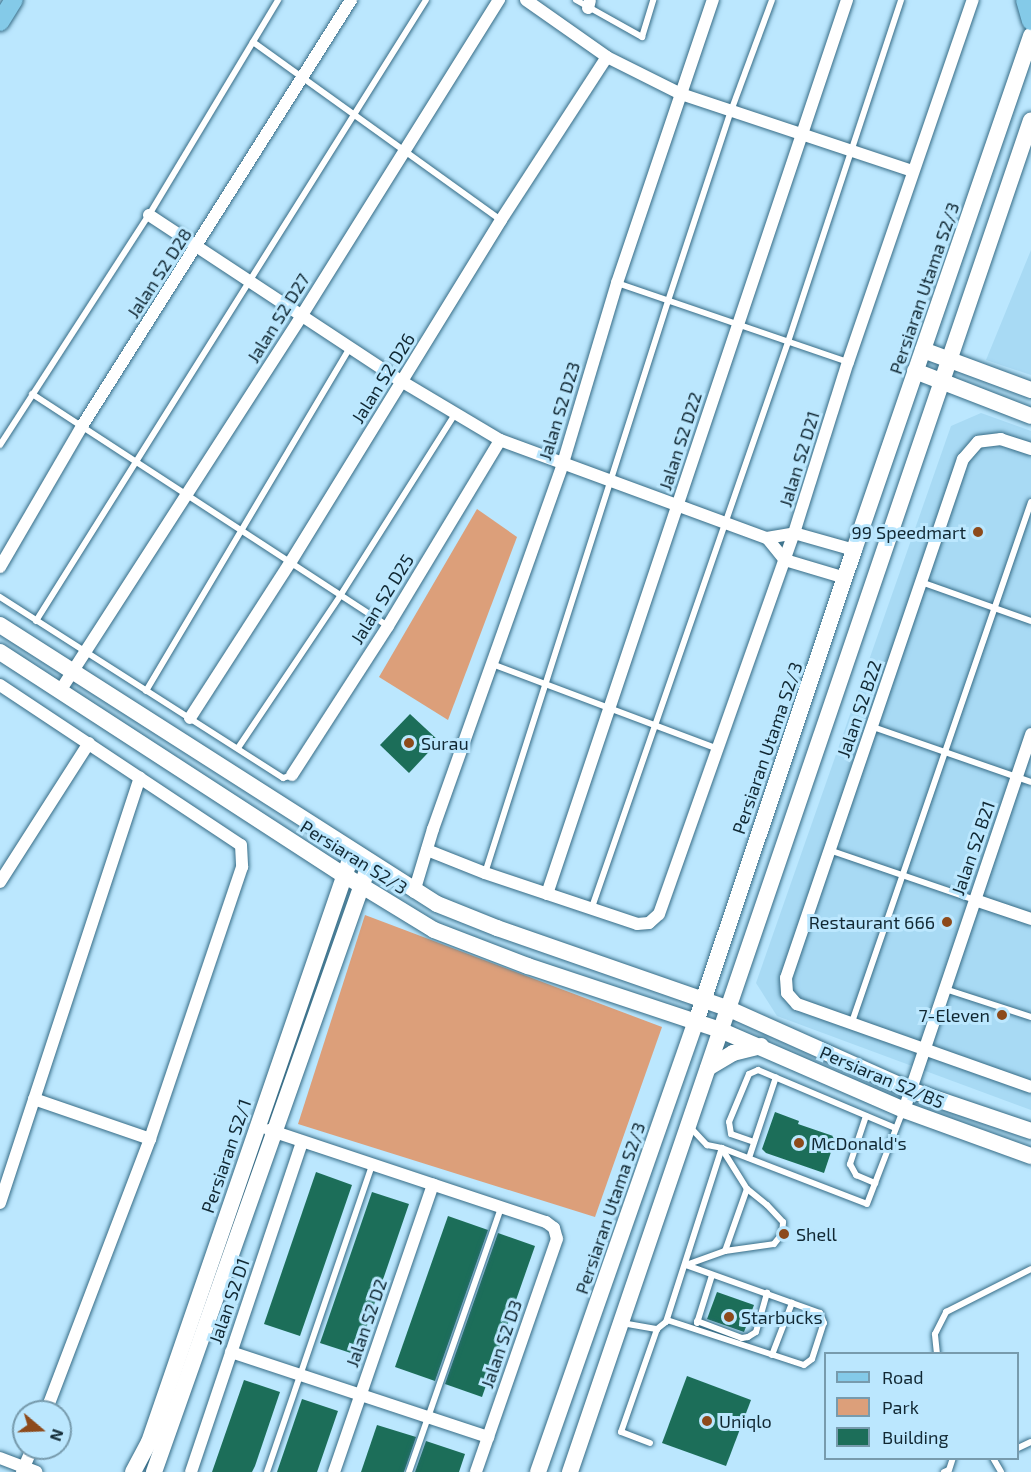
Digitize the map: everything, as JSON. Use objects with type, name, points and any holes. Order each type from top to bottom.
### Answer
[{"type":"main road","points":[[0,22],[14,0]]},
{"type":"main road","points":[[1025,0],[1031,21]]},
{"type":"main road","name":"Persiaran Utama S2/3","points":[[538,1472],[696,1022],[854,549],[1031,36]]},
{"type":"main road","points":[[570,1472],[1031,120]]},
{"type":"main road","points":[[923,350],[1031,390]]},
{"type":"main road","points":[[915,371],[1031,416]]},
{"type":"main road","name":"Persiaran S2/B5","points":[[0,625],[414,892],[497,928],[727,1008],[910,1090],[1031,1131]]},
{"type":"main road","name":"Persiaran S2/3","points":[[0,652],[344,875],[434,930],[458,941],[720,1030]]},
{"type":"main road","name":"Persiaran S2/1","points":[[133,1472],[148,1442],[353,851]]},
{"type":"main road","points":[[154,1472],[276,1133],[370,862]]},
{"type":"main road","points":[[736,980],[741,1000],[758,1021]]},
{"type":"main road","name":"Persiaran S2/B5","points":[[720,1030],[904,1110],[1031,1156]]},
{"type":"main road","points":[[708,1068],[733,1053],[761,1046]]},
{"type":"street","name":"Jalan S2 D28","points":[[0,567],[82,426],[198,246],[351,0]]},
{"type":"street","name":"Jalan S2 D27","points":[[60,691],[302,315],[499,0]]},
{"type":"street","points":[[526,0],[607,57],[681,94],[912,171]]},
{"type":"street","name":"Jalan S2 D23","points":[[414,892],[433,829],[563,463],[617,284],[713,0]]},
{"type":"street","name":"Jalan S2 D22","points":[[547,894],[847,0]]},
{"type":"street","name":"Jalan S2 D21","points":[[591,910],[637,924],[649,923],[659,914],[716,748],[795,533],[848,362],[912,171],[973,0]]},
{"type":"street","name":"Jalan S2 D26","points":[[190,718],[290,563],[501,220],[607,57]]},
{"type":"street","points":[[149,214],[401,381],[500,440],[767,537],[795,533],[854,549]]},
{"type":"street","name":"Jalan S2 B22","points":[[852,1022],[797,1004],[787,993],[786,978],[963,459],[978,442],[1001,439],[1031,449]]},
{"type":"street","name":"Jalan S2 D25","points":[[292,775],[388,627],[500,440]]},
{"type":"street","points":[[767,537],[785,560],[845,578]]},
{"type":"street","points":[[0,685],[241,845],[242,867],[150,1139],[51,1400]]},
{"type":"street","name":"Jalan S2 B21","points":[[904,1110],[1031,734]]},
{"type":"street","points":[[0,882],[89,743]]},
{"type":"street","points":[[0,1203],[140,777]]},
{"type":"street","points":[[427,850],[591,910]]},
{"type":"street","points":[[975,900],[1031,920]]},
{"type":"street","points":[[852,1022],[1031,1087]]},
{"type":"street","points":[[34,1100],[150,1139]]},
{"type":"street","points":[[258,1126],[501,1208]]},
{"type":"street","name":"Jalan S2 D1","points":[[191,1472],[302,1142]]},
{"type":"street","name":"Jalan S2 D2","points":[[334,1472],[433,1185]]},
{"type":"street","name":"Jalan S2 D3","points":[[476,1472],[557,1239],[554,1228],[546,1222],[501,1208]]},
{"type":"street","points":[[231,1352],[488,1437]]},
{"type":"street","points":[[0,1458],[27,1470]]},
{"type":"lane","points":[[0,445],[149,214],[278,0]]},
{"type":"lane","points":[[36,621],[426,0]]},
{"type":"lane","points":[[576,0],[589,4],[642,37],[653,0]]},
{"type":"lane","points":[[485,873],[668,301],[731,111],[772,0]]},
{"type":"lane","points":[[591,910],[789,342],[850,151],[902,0]]},
{"type":"lane","points":[[253,42],[501,220]]},
{"type":"lane","points":[[617,284],[848,362]]},
{"type":"lane","points":[[146,691],[350,348]]},
{"type":"lane","points":[[32,394],[388,627]]},
{"type":"lane","points":[[238,748],[340,596],[455,414]]},
{"type":"lane","points":[[852,1022],[1031,502]]},
{"type":"lane","points":[[920,582],[1031,621]]},
{"type":"lane","points":[[0,597],[283,778],[292,775]]},
{"type":"lane","points":[[492,664],[716,748]]},
{"type":"lane","points":[[873,727],[1031,782]]},
{"type":"lane","points":[[829,850],[975,900]]},
{"type":"lane","points":[[945,989],[1031,1017]]},
{"type":"lane","points":[[754,1142],[731,1134],[729,1122],[749,1074],[758,1070],[895,1128]]},
{"type":"lane","points":[[749,1158],[776,1077]]},
{"type":"lane","points":[[688,1125],[707,1145],[722,1148],[867,1204],[904,1110]]},
{"type":"lane","points":[[866,1116],[850,1164],[856,1175],[875,1183]]},
{"type":"lane","points":[[686,1265],[725,1251],[774,1244],[782,1234],[783,1222],[767,1204],[747,1189],[722,1148]]},
{"type":"lane","points":[[650,1443],[621,1432],[657,1329],[667,1321],[722,1148]]},
{"type":"lane","points":[[267,1472],[372,1165]]},
{"type":"lane","points":[[725,1251],[747,1189]]},
{"type":"lane","points":[[409,1472],[501,1208]]},
{"type":"lane","points":[[667,1321],[804,1365],[812,1359],[824,1323],[824,1315],[686,1265]]},
{"type":"lane","points":[[937,1352],[935,1334],[946,1312],[1031,1269]]},
{"type":"lane","points":[[694,1329],[712,1275]]},
{"type":"lane","points":[[697,1321],[742,1338],[748,1337],[756,1332],[767,1293]]},
{"type":"lane","points":[[772,1355],[792,1303]]},
{"type":"lane","points":[[622,1322],[657,1329]]},
{"type":"lane","points":[[944,1472],[949,1470],[952,1460]]},
{"type":"shaded area","points":[[1031,250],[1031,375],[986,360]]},
{"type":"shaded area","points":[[981,413],[1031,431],[1031,1110],[777,1016],[756,983],[951,426]]},
{"type":"green space","points":[[477,509],[517,537],[448,720],[379,677]]},
{"type":"green space","points":[[365,915],[662,1027],[595,1217],[298,1124]]},
{"type":"building","name":"Surau","points":[[410,714],[439,741],[409,773],[380,745]]},
{"type":"building","name":"McDonald's","points":[[775,1112],[799,1121],[798,1124],[836,1137],[824,1173],[766,1153],[762,1149]]},
{"type":"building","points":[[316,1172],[352,1185],[300,1336],[264,1324]]},
{"type":"building","points":[[372,1192],[409,1204],[357,1355],[320,1343]]},
{"type":"building","points":[[448,1216],[488,1230],[435,1381],[395,1367]]},
{"type":"building","points":[[498,1233],[535,1246],[482,1397],[445,1384]]},
{"type":"building","name":"Starbucks","points":[[717,1292],[754,1305],[744,1332],[707,1319]]},
{"type":"building","name":"Uniqlo","points":[[687,1376],[751,1400],[726,1466],[662,1443]]},
{"type":"building","points":[[244,1380],[280,1392],[255,1466],[252,1472],[212,1472]]},
{"type":"building","points":[[302,1399],[338,1411],[317,1472],[277,1472]]},
{"type":"building","points":[[377,1425],[416,1437],[404,1472],[361,1472]]},
{"type":"building","points":[[426,1441],[465,1454],[459,1472],[415,1472]]},
{"type":"place","name":"99 Speedmart","points":[[978,532]]},
{"type":"place","name":"Surau","points":[[409,743]]},
{"type":"place","name":"Restaurant 666","points":[[947,922]]},
{"type":"place","name":"7-Eleven","points":[[1002,1015]]},
{"type":"place","name":"McDonald's","points":[[799,1143]]},
{"type":"place","name":"Shell","points":[[784,1234]]},
{"type":"place","name":"Starbucks","points":[[729,1317]]},
{"type":"place","name":"Uniqlo","points":[[707,1421]]}]
